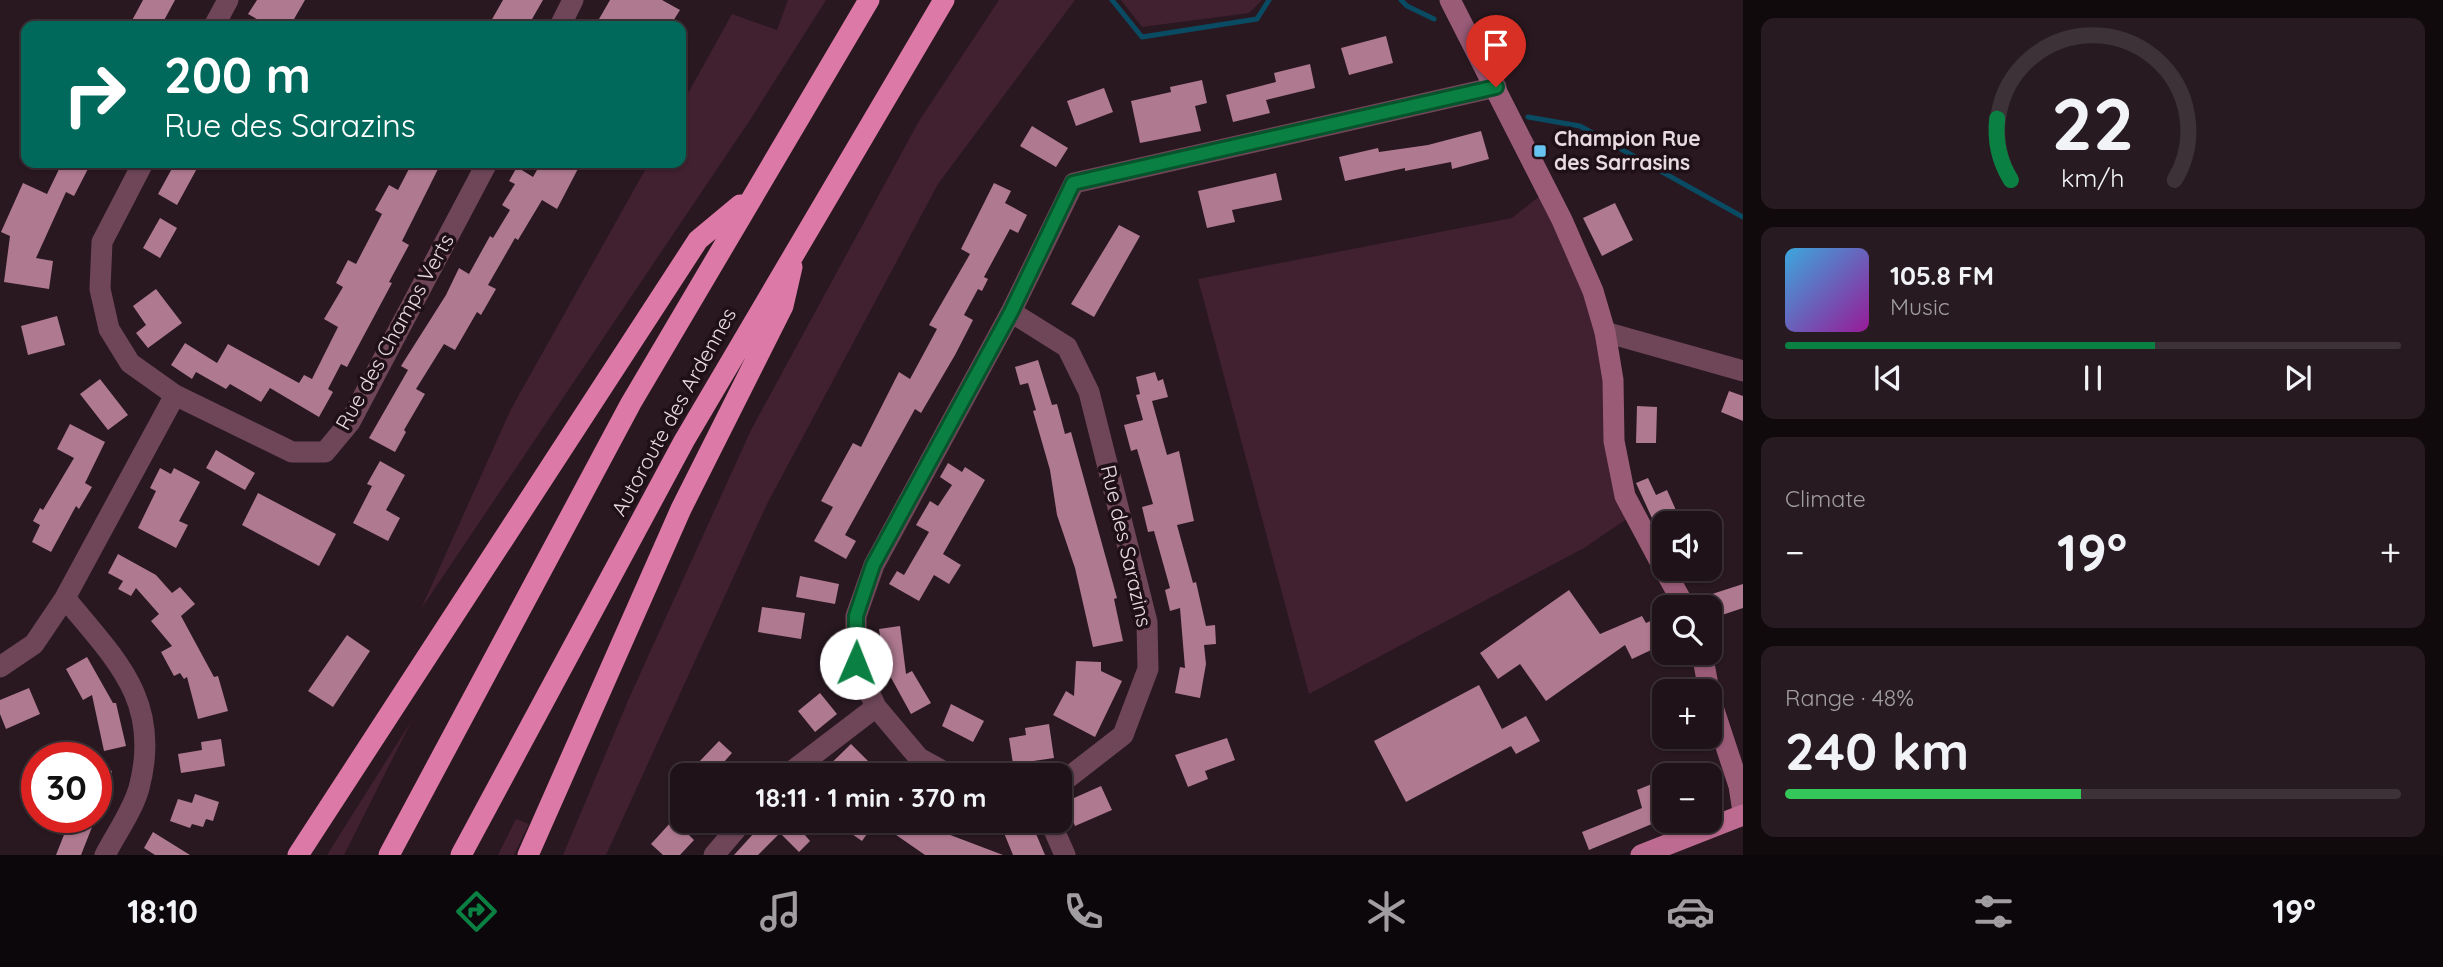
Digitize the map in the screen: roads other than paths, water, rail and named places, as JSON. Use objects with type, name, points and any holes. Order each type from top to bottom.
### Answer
[{"type":"highway","name":"Autoroute des Ardennes","points":[[389,855],[631,403],[750,197],[869,0]]},
{"type":"highway","name":"Autoroute des Ardennes","points":[[461,855],[684,441],[944,0]]},
{"type":"highway","points":[[298,855],[698,240],[750,197]]},
{"type":"highway","points":[[528,855],[681,509],[783,306],[797,246]]},
{"type":"main road","points":[[1641,855],[1743,813]]},
{"type":"street","points":[[217,21],[228,0]]},
{"type":"street","points":[[562,21],[573,0]]},
{"type":"street","points":[[1450,0],[1576,250],[1605,332],[1613,380],[1614,441],[1625,496],[1652,547]]},
{"type":"street","points":[[928,763],[919,758],[876,707],[856,663],[856,616],[873,565],[1011,312],[1073,183],[1496,87]]},
{"type":"street","points":[[0,667],[34,645],[65,598],[175,395],[130,363],[109,329],[100,289],[102,242],[140,168]]},
{"type":"street","name":"Rue des Champs Verts","points":[[175,395],[292,452],[325,452],[350,422],[484,168]]},
{"type":"street","name":"Rue des Sarazins","points":[[1011,312],[1067,347],[1089,392],[1147,622],[1148,669],[1123,735],[1072,775]]},
{"type":"street","points":[[1605,332],[1743,371]]},
{"type":"street","points":[[65,598],[117,662],[138,700],[147,738],[138,790],[105,855]]},
{"type":"street","points":[[803,763],[876,707]]},
{"type":"street","points":[[1722,734],[1739,786],[1743,813]]},
{"type":"street","points":[[714,855],[733,833]]},
{"type":"street","points":[[1055,833],[1065,855]]},
{"type":"waterway","points":[[1112,0],[1142,37],[1257,19],[1269,0]]},
{"type":"waterway","points":[[1401,0],[1407,6],[1434,19]]},
{"type":"waterway","points":[[1528,117],[1580,126],[1743,217]]},
{"type":"place","name":"Champion Rue des Sarrasins","points":[[1540,151]]}]
